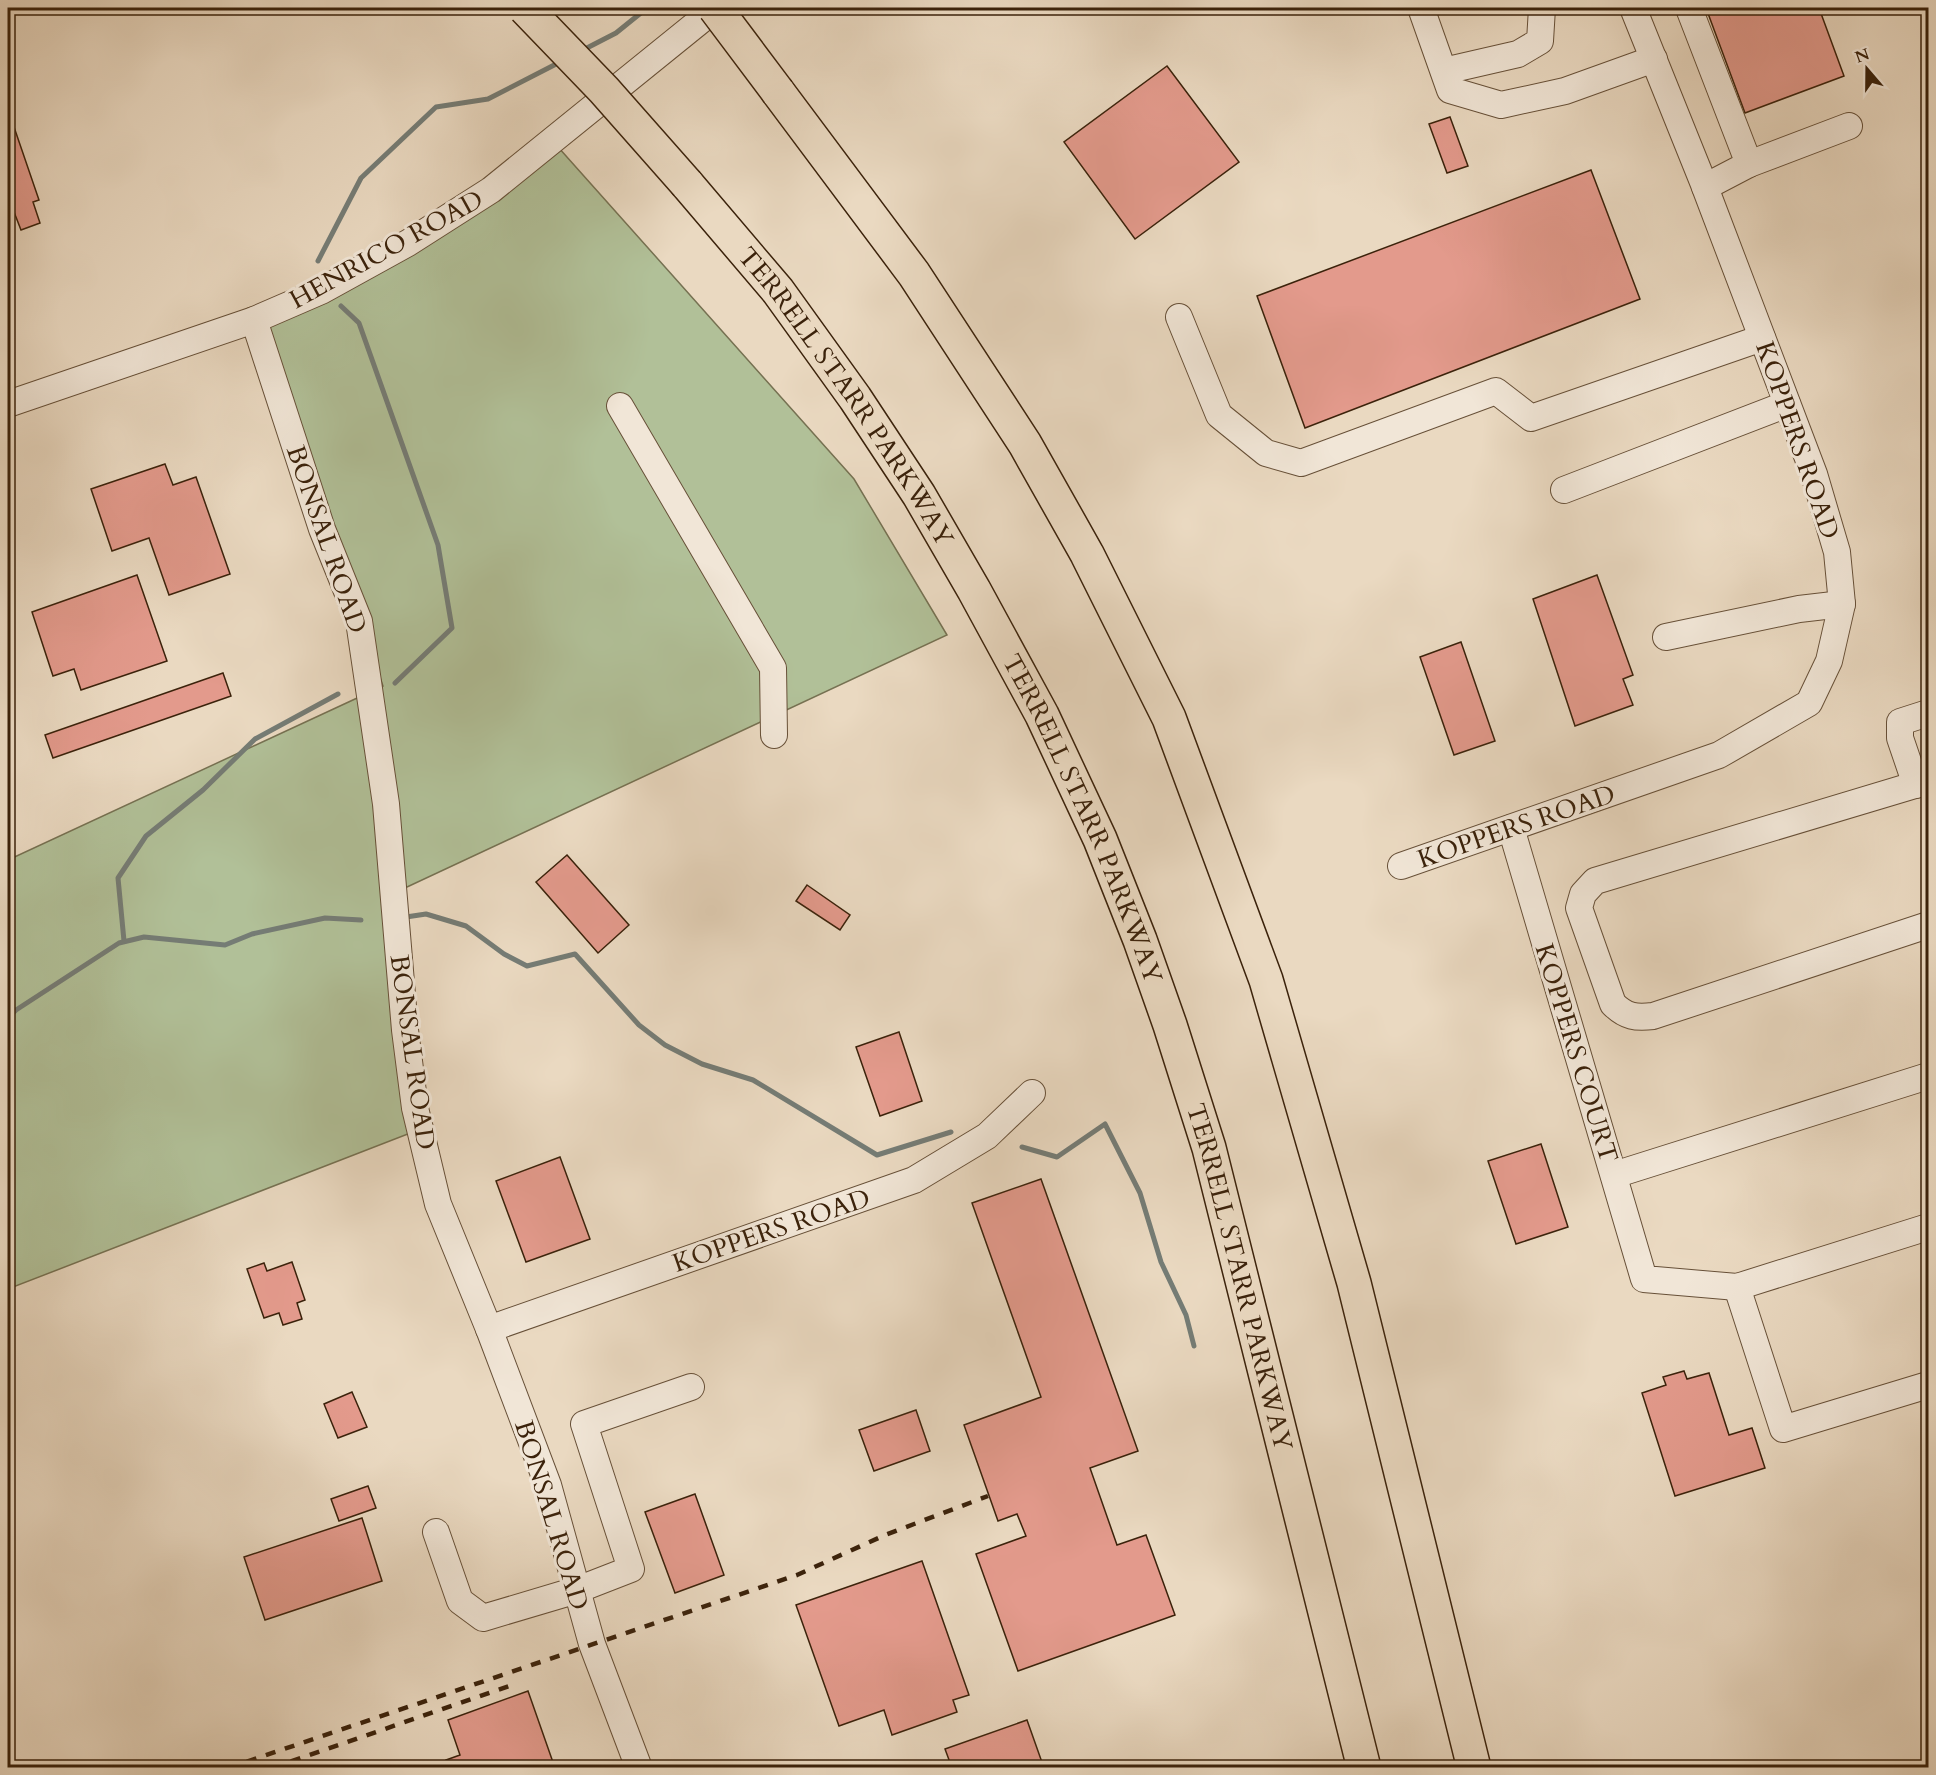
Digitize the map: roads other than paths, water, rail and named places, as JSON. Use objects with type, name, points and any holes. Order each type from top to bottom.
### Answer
[{"type":"highway","name":"TERRELL STARR PARKWAY","points":[[525,8],[604,90],[778,291],[855,398],[919,495],[1042,715],[1100,839],[1144,950],[1209,1149],[1364,1767]]},
{"type":"highway","points":[[716,8],[914,274],[1025,444],[1087,554],[1168,718],[1270,991],[1354,1283],[1474,1767]]},
{"type":"street","name":"HENRICO ROAD","points":[[8,404],[254,320],[321,291],[408,243],[491,190],[716,8]]},
{"type":"street","points":[[1420,8],[1450,90],[1501,105],[1565,91],[1654,59]]},
{"type":"street","points":[[1444,72],[1518,54],[1540,41],[1542,8]]},
{"type":"street","name":"KOPPERS ROAD","points":[[1401,866],[1719,754],[1809,702],[1829,661],[1842,604],[1837,552],[1814,474],[1705,187],[1633,8]]},
{"type":"street","points":[[1690,10],[1749,164]]},
{"type":"street","points":[[1705,187],[1749,164],[1849,126]]},
{"type":"street","points":[[1179,316],[1219,415],[1266,453],[1300,463],[1496,391],[1531,418],[1762,338]]},
{"type":"street","name":"BONSAL ROAD","points":[[254,320],[322,529],[359,621],[386,804],[405,1030],[415,1108],[438,1204],[489,1329],[548,1485],[592,1644],[639,1767]]},
{"type":"street","points":[[1563,490],[1787,404]]},
{"type":"street","points":[[620,406],[773,668],[774,735]]},
{"type":"street","points":[[1666,637],[1799,609],[1842,604]]},
{"type":"street","points":[[1929,713],[1900,722],[1900,738],[1922,783],[1595,881],[1583,894],[1579,908],[1613,1004],[1623,1014],[1637,1018],[1653,1016],[1929,925]]},
{"type":"street","name":"KOPPERS COURT","points":[[1511,828],[1644,1279],[1737,1287]]},
{"type":"street","points":[[1614,1175],[1929,1076]]},
{"type":"street","name":"KOPPERS ROAD","points":[[489,1329],[914,1180],[987,1136],[1032,1093]]},
{"type":"street","points":[[1929,1227],[1737,1287],[1783,1429],[1929,1385]]},
{"type":"street","points":[[436,1532],[460,1601],[483,1618],[577,1590],[631,1569],[584,1424],[691,1386]]},
{"type":"waterway","points":[[581,51],[616,33],[647,8]]},
{"type":"waterway","points":[[318,261],[361,178],[436,107],[488,99],[562,61]]},
{"type":"waterway","points":[[341,306],[359,323],[438,545],[452,628],[395,683]]},
{"type":"waterway","points":[[124,941],[118,878],[146,836],[203,790],[255,739],[338,694]]},
{"type":"waterway","points":[[406,917],[426,914],[466,926],[504,954],[527,966],[575,954],[639,1025],[665,1045],[702,1064],[753,1080],[877,1155],[951,1132]]},
{"type":"waterway","points":[[8,1018],[16,1010],[119,943],[144,937],[225,945],[252,934],[325,918],[361,920]]},
{"type":"waterway","points":[[1022,1147],[1057,1157],[1105,1124],[1140,1193],[1161,1262],[1186,1315],[1194,1346]]},
{"type":"railway","points":[[228,1768],[797,1575],[885,1535],[988,1496]]},
{"type":"railway","points":[[272,1768],[509,1686]]}]
